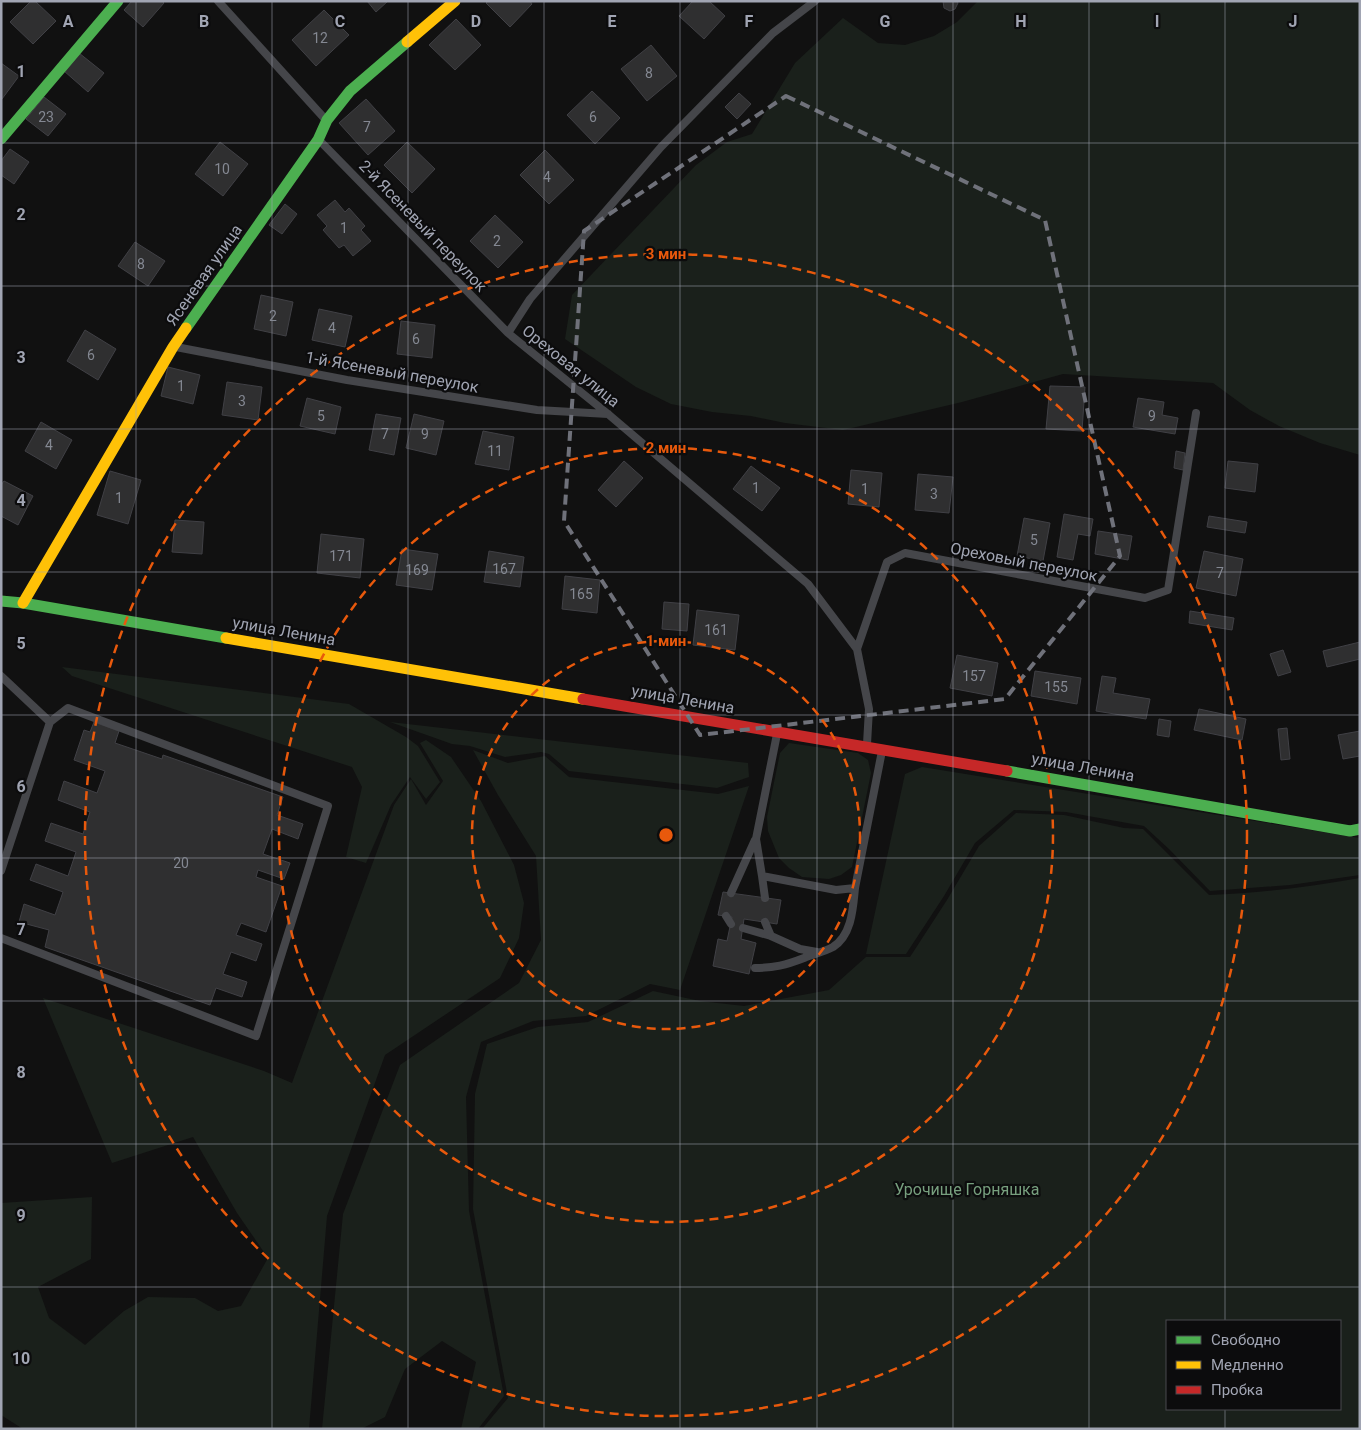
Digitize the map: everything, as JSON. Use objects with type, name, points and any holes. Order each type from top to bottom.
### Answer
[{"type":"main road","points":[[1,139],[118,1]]},
{"type":"main road","name":"Ясеневая улица","points":[[23,603],[174,347],[318,140],[327,120],[350,91],[455,1]]},
{"type":"main road","name":"улица Ленина","points":[[1,601],[23,603],[778,732],[883,748],[1350,831],[1360,829]]},
{"type":"lane","points":[[218,1],[327,120]]},
{"type":"lane","name":"Ореховая улица","points":[[812,2],[773,33],[661,147],[530,299],[508,332],[608,414],[808,584],[858,649]]},
{"type":"lane","name":"2-й Ясеневый переулок","points":[[318,140],[508,332]]},
{"type":"lane","name":"1-й Ясеневый переулок","points":[[174,347],[347,380],[537,410],[608,414]]},
{"type":"lane","name":"Ореховый переулок","points":[[867,746],[870,709],[858,649],[887,562],[905,553],[1145,598],[1168,590],[1196,413]]},
{"type":"lane","points":[[1,676],[50,722]]},
{"type":"lane","points":[[1,871],[50,722],[68,708],[328,806],[256,1036],[1,938]]},
{"type":"lane","points":[[731,893],[756,839],[778,732]]},
{"type":"lane","points":[[755,968],[772,968],[819,952],[833,947],[842,938],[850,922],[883,748]]},
{"type":"lane","points":[[756,839],[765,898]]},
{"type":"lane","points":[[762,876],[836,890],[855,888]]},
{"type":"lane","points":[[726,916],[731,924]]},
{"type":"lane","points":[[765,922],[771,936]]},
{"type":"lane","points":[[743,928],[771,936],[800,949],[819,952]]},
{"type":"highlighted area","points":[[786,96],[1045,220],[1120,556],[1005,699],[700,735],[564,521],[584,231]]},
{"type":"green space","points":[[978,1],[1360,1],[1360,455],[1320,443],[1279,426],[1250,410],[1213,383],[1063,374],[962,402],[843,430],[785,423],[671,404],[636,387],[565,339],[572,295],[696,165],[727,142],[752,134],[795,63],[843,18],[878,43],[905,45],[934,36],[957,22]]},
{"type":"green space","points":[[62,667],[349,704],[418,746],[440,782],[426,799],[410,777],[391,805],[366,863],[346,857],[362,787],[352,767],[72,676]]},
{"type":"green space","points":[[390,722],[748,763],[749,777],[717,788],[569,771],[549,754],[541,752],[505,757],[470,746],[452,744]]},
{"type":"green space","points":[[426,740],[451,757],[481,801],[514,865],[524,903],[519,938],[500,978],[385,1055],[327,1216],[309,1429],[23,1429],[1,1415],[1,1203],[92,1197],[91,1259],[38,1287],[49,1318],[85,1345],[124,1311],[148,1297],[195,1298],[218,1311],[241,1306],[268,1258],[237,1213],[193,1137],[112,1163],[43,998],[264,1071],[292,1083],[394,805],[411,779],[426,805],[443,781],[420,743]]},
{"type":"green space","points":[[789,743],[858,753],[868,760],[871,773],[852,867],[841,875],[829,879],[802,877],[779,858],[768,831],[767,817],[780,753]]},
{"type":"green space","points":[[473,750],[508,763],[545,756],[569,777],[718,794],[749,786],[680,990],[650,984],[586,1016],[533,1021],[481,1042],[466,1097],[469,1211],[504,1396],[478,1429],[461,1429],[476,1362],[442,1341],[405,1369],[385,1417],[361,1429],[322,1429],[343,1214],[400,1065],[519,983],[541,940],[536,856],[498,795]]},
{"type":"green space","points":[[922,767],[1360,838],[1360,875],[1290,885],[1210,891],[1144,826],[1066,812],[1014,810],[975,843],[944,896],[906,954],[866,954],[905,774]]},
{"type":"green space","name":"Урочище Горняшка","points":[[1016,813],[1064,815],[1124,828],[1143,829],[1209,895],[1284,889],[1360,878],[1360,1429],[482,1429],[508,1398],[473,1209],[475,1094],[487,1044],[538,1027],[588,1022],[653,991],[700,1001],[744,1006],[829,990],[866,957],[910,957],[979,846]]},
{"type":"building","points":[[31,1],[35,1],[56,21],[33,44],[10,22]]},
{"type":"building","points":[[132,1],[162,1],[164,3],[143,27],[124,10]]},
{"type":"building","points":[[367,1],[388,1],[376,12]]},
{"type":"building","points":[[488,1],[530,1],[532,4],[510,27],[486,3]]},
{"type":"building","points":[[693,1],[709,1],[725,16],[704,39],[679,16]]},
{"type":"building","points":[[943,1],[957,1],[958,3],[955,9],[950,11],[944,8]]},
{"type":"building","points":[[324,10],[349,35],[316,66],[292,40]]},
{"type":"building","points":[[456,19],[481,45],[455,70],[429,45]]},
{"type":"building","points":[[651,45],[677,76],[647,101],[621,69]]},
{"type":"building","points":[[79,53],[104,73],[88,92],[64,71]]},
{"type":"building","points":[[1,63],[19,76],[2,99],[1,99]]},
{"type":"building","points":[[592,91],[620,118],[595,144],[567,115]]},
{"type":"building","points":[[739,93],[751,104],[737,119],[725,107]]},
{"type":"building","points":[[44,97],[66,114],[48,136],[26,119]]},
{"type":"building","points":[[366,99],[395,131],[368,155],[339,123]]},
{"type":"building","points":[[220,142],[248,164],[223,196],[195,174]]},
{"type":"building","points":[[407,142],[435,169],[412,193],[384,165]]},
{"type":"building","points":[[10,149],[29,162],[14,184],[1,175],[1,161]]},
{"type":"building","points":[[545,150],[574,180],[549,204],[520,175]]},
{"type":"building","points":[[335,200],[345,212],[349,208],[365,226],[361,230],[371,241],[353,256],[344,245],[339,248],[323,230],[327,226],[317,215]]},
{"type":"building","points":[[285,204],[297,214],[282,234],[269,225]]},
{"type":"building","points":[[495,215],[523,242],[498,268],[470,241]]},
{"type":"building","points":[[135,242],[165,261],[148,286],[118,266]]},
{"type":"building","points":[[261,295],[293,302],[286,336],[254,329]]},
{"type":"building","points":[[319,309],[352,316],[345,347],[312,340]]},
{"type":"building","points":[[401,321],[435,325],[432,358],[397,354]]},
{"type":"building","points":[[85,330],[116,349],[98,380],[67,361]]},
{"type":"building","points":[[168,367],[200,375],[193,404],[161,396]]},
{"type":"building","points":[[227,382],[262,387],[258,420],[222,415]]},
{"type":"building","points":[[1050,386],[1085,387],[1082,431],[1046,429]]},
{"type":"building","points":[[307,398],[341,407],[335,434],[300,426]]},
{"type":"building","points":[[1138,398],[1164,402],[1162,415],[1178,418],[1175,434],[1133,427]]},
{"type":"building","points":[[376,414],[401,418],[394,455],[369,450]]},
{"type":"building","points":[[414,414],[444,421],[436,455],[406,448]]},
{"type":"building","points":[[41,422],[72,440],[56,469],[25,451]]},
{"type":"building","points":[[483,431],[514,437],[509,470],[475,464]]},
{"type":"building","points":[[1176,451],[1185,453],[1183,470],[1174,468]]},
{"type":"building","points":[[624,461],[643,478],[616,507],[598,490]]},
{"type":"building","points":[[1228,461],[1258,464],[1255,492],[1225,488]]},
{"type":"building","points":[[751,466],[780,488],[762,511],[733,489]]},
{"type":"building","points":[[851,470],[882,473],[879,507],[848,504]]},
{"type":"building","points":[[110,471],[141,480],[128,524],[97,515]]},
{"type":"building","points":[[918,474],[953,477],[949,513],[915,510]]},
{"type":"building","points":[[4,481],[33,496],[18,525],[1,516],[1,485]]},
{"type":"building","points":[[1064,514],[1093,519],[1090,536],[1078,534],[1073,560],[1057,557]]},
{"type":"building","points":[[1209,516],[1247,522],[1245,533],[1207,527]]},
{"type":"building","points":[[1024,518],[1050,523],[1043,561],[1017,556]]},
{"type":"building","points":[[175,520],[204,522],[202,554],[172,552]]},
{"type":"building","points":[[1098,531],[1132,536],[1128,560],[1095,554]]},
{"type":"building","points":[[321,534],[364,539],[360,578],[317,573]]},
{"type":"building","points":[[402,549],[438,554],[432,590],[396,585]]},
{"type":"building","points":[[489,551],[524,557],[520,587],[484,582]]},
{"type":"building","points":[[1204,551],[1243,559],[1236,596],[1196,588]]},
{"type":"building","points":[[565,576],[600,580],[597,613],[562,609]]},
{"type":"building","points":[[664,602],[689,604],[687,631],[662,629]]},
{"type":"building","points":[[697,610],[739,615],[735,650],[693,645]]},
{"type":"building","points":[[1190,611],[1234,618],[1232,630],[1189,623]]},
{"type":"building","points":[[1360,642],[1360,659],[1327,667],[1323,651]]},
{"type":"building","points":[[1283,650],[1291,672],[1278,676],[1270,654]]},
{"type":"building","points":[[957,655],[998,663],[992,696],[950,688]]},
{"type":"building","points":[[1035,671],[1081,678],[1077,704],[1031,696]]},
{"type":"building","points":[[1102,676],[1116,678],[1113,693],[1150,699],[1146,719],[1096,711]]},
{"type":"building","points":[[1199,709],[1246,719],[1242,740],[1194,730]]},
{"type":"building","points":[[1159,719],[1171,721],[1169,737],[1157,735]]},
{"type":"building","points":[[94,722],[119,731],[115,743],[162,759],[163,755],[283,797],[277,815],[303,824],[298,839],[272,829],[263,854],[290,863],[284,879],[258,870],[256,877],[282,886],[266,932],[241,923],[236,935],[262,944],[256,961],[231,952],[223,974],[247,982],[242,997],[216,988],[210,1005],[45,947],[49,930],[19,922],[24,904],[55,915],[63,892],[30,880],[36,864],[68,876],[76,852],[45,841],[51,823],[83,834],[90,812],[58,800],[64,781],[97,793],[105,771],[74,760],[84,730],[90,732]]},
{"type":"building","points":[[1287,728],[1290,759],[1281,760],[1278,729]]},
{"type":"building","points":[[1360,731],[1360,756],[1343,759],[1338,735]]},
{"type":"building","points":[[723,892],[781,900],[777,924],[744,919],[741,939],[756,943],[749,974],[713,966],[718,939],[727,941],[732,917],[718,915]]},
{"type":"traffic: fast","points":[[1,139],[118,1]]},
{"type":"traffic: fast","points":[[186,328],[318,140],[327,120],[350,91],[407,42]]},
{"type":"traffic: fast","points":[[1,601],[23,603],[226,638]]},
{"type":"traffic: fast","points":[[1007,771],[1350,831],[1360,829]]},
{"type":"traffic: slow","points":[[407,42],[455,1]]},
{"type":"traffic: slow","points":[[23,603],[186,328]]},
{"type":"traffic: slow","points":[[226,638],[583,699]]},
{"type":"traffic: jam","points":[[583,699],[1007,771]]}]
